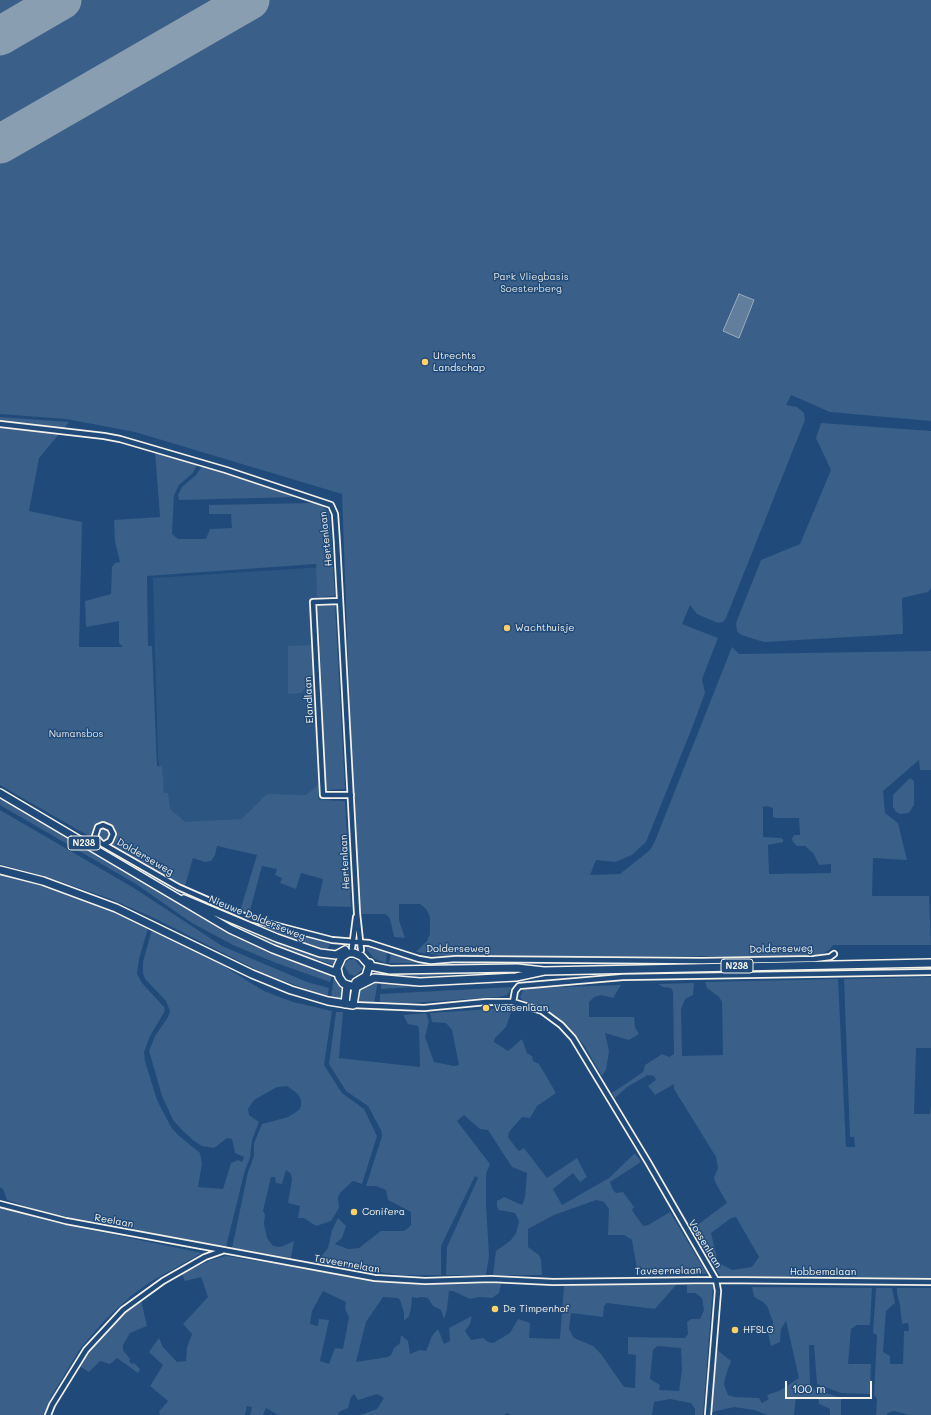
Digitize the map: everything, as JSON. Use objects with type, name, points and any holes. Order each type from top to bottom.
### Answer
[{"type":"main road","name":"Nieuwe Dolderseweg","points":[[0,793],[168,892],[200,913],[247,938],[309,962],[337,970]]},
{"type":"main road","points":[[0,870],[43,881],[116,908],[252,974],[291,990],[328,1001],[349,1004]]},
{"type":"main road","name":"Nieuwe Dolderseweg","points":[[168,892],[285,941],[329,955],[336,955],[340,952],[351,950]]},
{"type":"main road","points":[[347,986],[356,984],[366,976],[370,964],[365,953],[361,950],[351,950],[342,957],[337,970],[340,980],[347,986],[349,1004]]},
{"type":"main road","name":"N238","points":[[351,950],[370,964]]},
{"type":"main road","name":"Dolderseweg","points":[[370,964],[397,968],[517,968],[544,971],[931,962]]},
{"type":"main road","name":"N238","points":[[337,970],[347,979],[356,984]]},
{"type":"main road","name":"Dolderseweg","points":[[356,984],[367,982],[374,978],[420,982],[516,977],[544,971]]},
{"type":"main road","points":[[349,1004],[356,984]]},
{"type":"street","name":"Hertenlaan","points":[[0,424],[120,439],[226,470],[331,505],[335,514],[357,913],[361,950]]},
{"type":"street","name":"Elandlaan","points":[[340,601],[313,602],[323,795],[351,795]]},
{"type":"street","name":"Dolderseweg","points":[[105,844],[110,841],[113,834],[110,828],[103,825],[98,828],[95,836],[99,841],[178,887],[251,919],[319,938],[360,941],[431,961],[456,959],[702,961],[814,959],[830,957],[834,954]]},
{"type":"street","name":"Hertenlaan","points":[[351,950],[354,940],[357,913]]},
{"type":"street","points":[[349,1004],[424,1008],[486,1002],[513,1002],[515,991],[518,986],[623,976],[931,972]]},
{"type":"street","name":"Vossenlaan","points":[[513,1002],[542,1011],[561,1025],[573,1038],[644,1155],[716,1280],[718,1291],[708,1415]]},
{"type":"street","name":"Reelaan","points":[[0,1204],[66,1221],[226,1251]]},
{"type":"street","name":"Taveernelaan","points":[[48,1415],[52,1405],[86,1350],[123,1310],[163,1281],[205,1257],[226,1251],[375,1278],[425,1281],[491,1279],[554,1282],[716,1280]]},
{"type":"street","name":"Hobbemalaan","points":[[716,1280],[931,1282]]},
{"type":"shaded area","points":[[739,294],[754,300],[739,338],[723,331]]},
{"type":"shaded area","points":[[323,567],[330,815],[184,824],[165,809],[158,757],[153,578]]},
{"type":"green space","name":"Park Vliegbasis Soesterberg","points":[[0,0],[931,0],[931,421],[830,412],[791,395],[786,405],[797,407],[804,413],[805,420],[726,618],[723,622],[718,623],[697,614],[690,605],[682,624],[718,638],[702,679],[705,693],[646,842],[632,855],[615,862],[596,860],[590,875],[620,874],[650,850],[655,841],[732,647],[739,654],[931,651],[931,770],[920,770],[919,760],[883,791],[885,813],[898,823],[907,860],[873,858],[872,896],[929,896],[931,945],[833,945],[829,950],[820,955],[791,956],[445,956],[416,952],[427,941],[430,934],[430,917],[426,909],[420,904],[399,904],[399,920],[405,938],[394,937],[389,917],[385,914],[361,914],[356,877],[342,494],[135,432],[66,419],[0,414]],"holes":[[[767,806],[773,808],[773,817],[799,818],[800,835],[794,835],[792,839],[793,842],[797,846],[805,846],[814,854],[819,865],[831,864],[831,873],[769,874],[768,845],[783,842],[783,839],[780,838],[763,837],[763,807]]]},
{"type":"green space","name":"Numansbos","points":[[0,417],[69,422],[39,458],[29,511],[82,522],[79,647],[123,647],[119,643],[119,621],[86,627],[85,601],[111,594],[112,567],[115,563],[120,562],[115,542],[114,520],[160,517],[155,452],[197,465],[193,473],[179,485],[174,495],[172,534],[178,539],[206,539],[210,529],[232,528],[231,514],[209,514],[209,505],[315,503],[320,504],[329,512],[335,596],[317,597],[316,564],[147,576],[148,646],[152,646],[157,766],[162,766],[164,793],[168,793],[170,809],[185,822],[242,819],[267,794],[306,795],[318,785],[318,800],[345,801],[351,907],[317,906],[323,879],[301,873],[296,889],[280,883],[282,878],[275,875],[277,869],[262,866],[249,914],[240,911],[257,855],[217,846],[215,855],[211,861],[205,862],[193,858],[185,886],[78,830],[0,785]]},
{"type":"green space","points":[[821,423],[931,431],[931,588],[928,592],[902,598],[903,634],[764,642],[741,635],[737,631],[736,623],[761,560],[800,544],[831,470],[816,438]]},
{"type":"green space","points":[[202,466],[298,497],[179,500],[178,495],[182,487],[196,475]]},
{"type":"green space","points":[[335,605],[345,789],[326,790],[318,606]]},
{"type":"green space","points":[[311,645],[313,680],[301,693],[288,694],[288,646]]},
{"type":"green space","points":[[910,778],[914,781],[914,805],[909,813],[900,814],[896,812],[893,807],[893,795]]},
{"type":"green space","points":[[0,796],[216,926],[261,948],[332,974],[330,982],[276,963],[233,945],[192,923],[136,884],[0,805]]},
{"type":"green space","points":[[0,810],[134,888],[222,946],[307,982],[329,988],[327,997],[263,973],[152,917],[108,898],[56,880],[0,864]]},
{"type":"green space","points":[[0,872],[65,891],[149,925],[139,959],[137,974],[142,983],[164,1007],[165,1011],[150,1036],[144,1052],[145,1061],[157,1100],[171,1127],[178,1135],[200,1153],[202,1164],[198,1187],[223,1189],[231,1163],[238,1160],[242,1162],[244,1157],[235,1153],[232,1139],[227,1138],[214,1148],[202,1146],[194,1141],[173,1120],[162,1096],[149,1051],[155,1036],[168,1017],[170,1011],[166,1001],[145,979],[143,973],[143,962],[152,929],[214,960],[264,991],[293,1002],[332,1011],[324,1065],[342,1093],[364,1109],[377,1136],[362,1184],[353,1181],[341,1192],[338,1197],[339,1208],[331,1221],[316,1226],[304,1218],[298,1218],[300,1206],[288,1203],[292,1179],[291,1174],[286,1170],[282,1184],[276,1183],[275,1177],[271,1177],[263,1211],[265,1215],[264,1224],[267,1238],[273,1246],[281,1247],[294,1241],[291,1258],[232,1248],[248,1172],[254,1156],[254,1143],[262,1124],[288,1117],[299,1110],[301,1106],[301,1100],[298,1094],[287,1086],[277,1087],[254,1100],[248,1109],[249,1115],[259,1122],[252,1140],[250,1158],[245,1170],[226,1247],[58,1215],[7,1200],[3,1189],[0,1187]]},
{"type":"green space","points":[[239,917],[298,936],[330,943],[327,952],[236,918]]},
{"type":"green space","points":[[222,920],[283,943],[336,958],[334,965],[260,941]]},
{"type":"green space","points":[[366,945],[387,952],[386,963],[375,959],[367,950]]},
{"type":"green space","points":[[391,953],[423,963],[389,963]]},
{"type":"green space","points":[[354,959],[363,969],[355,976],[349,974],[344,965],[348,960]]},
{"type":"green space","points":[[375,970],[518,972],[408,977],[373,975]]},
{"type":"green space","points":[[334,976],[341,983],[344,992],[340,998],[331,998]]},
{"type":"green space","points":[[931,977],[931,1048],[916,1048],[914,1114],[930,1114],[931,1105],[931,1279],[721,1277],[715,1268],[721,1264],[732,1270],[752,1267],[759,1257],[736,1217],[731,1218],[711,1233],[717,1257],[712,1262],[692,1229],[727,1203],[715,1182],[714,1177],[718,1168],[716,1157],[674,1089],[674,1084],[655,1095],[648,1086],[656,1080],[654,1076],[648,1075],[627,1087],[615,1098],[612,1093],[643,1072],[645,1065],[662,1054],[669,1057],[674,1054],[673,992],[671,988],[663,987],[658,984],[694,983],[693,995],[685,999],[681,1009],[682,1056],[723,1055],[722,1002],[719,997],[707,988],[705,982],[838,979],[846,1147],[855,1147],[854,1137],[850,1137],[844,979]]},
{"type":"green space","points":[[378,981],[374,1004],[359,1003],[359,990]]},
{"type":"green space","points":[[381,982],[429,985],[467,984],[381,989]]},
{"type":"green space","points":[[621,985],[613,998],[601,995],[594,997],[589,1002],[589,1017],[634,1017],[635,1027],[639,1034],[629,1040],[605,1033],[609,1051],[606,1070],[602,1076],[584,1045],[568,1026],[543,1009],[524,1002],[520,997],[523,990],[535,988]]},
{"type":"green space","points":[[512,987],[507,995],[499,997],[380,1005],[380,994]]},
{"type":"green space","points":[[504,1008],[512,1010],[506,1027],[495,1038],[494,1042],[508,1051],[522,1039],[527,1053],[532,1056],[533,1061],[539,1064],[556,1093],[537,1106],[530,1118],[522,1117],[509,1132],[508,1137],[517,1149],[519,1151],[524,1148],[547,1178],[577,1158],[587,1177],[580,1182],[573,1173],[553,1189],[562,1205],[609,1178],[635,1153],[641,1162],[610,1182],[613,1190],[616,1193],[623,1192],[634,1207],[632,1210],[643,1226],[648,1225],[670,1212],[707,1274],[638,1275],[632,1240],[624,1235],[608,1235],[609,1209],[604,1202],[596,1200],[554,1215],[528,1229],[528,1247],[539,1255],[541,1259],[542,1275],[493,1275],[496,1251],[511,1240],[516,1233],[519,1221],[515,1213],[499,1210],[497,1207],[497,1201],[504,1197],[522,1205],[525,1197],[527,1173],[512,1167],[488,1130],[480,1129],[464,1115],[457,1121],[490,1164],[486,1174],[489,1256],[486,1275],[446,1275],[447,1247],[478,1178],[475,1176],[441,1246],[441,1275],[401,1275],[316,1263],[328,1248],[332,1230],[338,1218],[346,1226],[342,1238],[335,1244],[348,1249],[359,1248],[381,1231],[402,1231],[406,1230],[411,1225],[411,1212],[388,1200],[386,1190],[376,1186],[366,1186],[382,1136],[381,1130],[368,1106],[346,1091],[329,1064],[336,1012],[343,1012],[339,1058],[420,1067],[419,1029],[418,1026],[408,1024],[403,1015],[426,1013],[429,1021],[425,1037],[434,1062],[454,1066],[459,1065],[452,1030],[446,1023],[432,1022],[430,1013]]},
{"type":"green space","points":[[0,1206],[48,1221],[202,1253],[152,1281],[132,1295],[104,1321],[80,1349],[51,1397],[43,1415],[0,1415]]},
{"type":"green space","points":[[226,1256],[397,1283],[501,1284],[499,1293],[492,1298],[479,1297],[470,1299],[453,1291],[449,1291],[444,1319],[441,1310],[433,1306],[428,1298],[412,1297],[409,1316],[404,1321],[404,1313],[400,1300],[398,1298],[383,1297],[366,1322],[356,1362],[388,1357],[391,1355],[394,1348],[400,1343],[401,1335],[408,1341],[410,1354],[420,1350],[426,1351],[432,1336],[438,1329],[444,1344],[450,1341],[449,1328],[472,1316],[470,1324],[465,1331],[471,1340],[483,1338],[488,1342],[493,1343],[510,1333],[518,1319],[530,1323],[529,1338],[560,1339],[564,1285],[676,1285],[655,1309],[607,1303],[604,1306],[603,1317],[571,1313],[569,1329],[574,1338],[593,1346],[601,1354],[624,1387],[635,1388],[636,1355],[628,1354],[628,1337],[685,1338],[688,1334],[687,1322],[691,1319],[700,1319],[704,1310],[702,1298],[695,1293],[687,1293],[687,1285],[713,1285],[703,1415],[695,1415],[695,1409],[691,1403],[670,1399],[654,1402],[652,1415],[510,1415],[508,1413],[504,1415],[360,1415],[377,1409],[384,1398],[377,1394],[358,1400],[354,1394],[351,1397],[348,1408],[339,1412],[338,1415],[278,1415],[266,1408],[263,1415],[250,1415],[252,1407],[247,1406],[245,1415],[160,1415],[159,1412],[168,1401],[150,1386],[163,1365],[149,1352],[159,1338],[163,1347],[177,1362],[186,1361],[187,1347],[192,1334],[183,1324],[208,1297],[201,1277],[185,1281],[182,1274],[211,1260]],"holes":[[[323,1291],[346,1302],[345,1309],[349,1317],[343,1349],[335,1348],[329,1364],[320,1361],[329,1320],[319,1319],[318,1326],[310,1324],[312,1311]],[[657,1346],[681,1348],[682,1370],[679,1391],[659,1390],[660,1385],[650,1379],[653,1350]]]},
{"type":"green space","points":[[752,1287],[872,1288],[870,1325],[857,1325],[851,1329],[848,1364],[871,1364],[870,1394],[841,1393],[817,1384],[814,1345],[809,1345],[810,1383],[814,1389],[841,1398],[841,1415],[830,1415],[830,1409],[819,1404],[818,1398],[812,1397],[796,1397],[794,1415],[768,1415],[754,1410],[734,1407],[712,1412],[717,1350],[731,1361],[724,1385],[728,1395],[734,1397],[759,1398],[762,1403],[769,1399],[767,1395],[779,1391],[799,1378],[786,1321],[781,1329],[780,1342],[771,1346],[767,1329],[773,1325],[773,1322],[767,1306],[754,1297]]},
{"type":"green space","points":[[876,1288],[892,1288],[895,1303],[886,1311],[883,1352],[890,1356],[890,1364],[903,1364],[904,1331],[909,1331],[908,1323],[902,1324],[897,1288],[931,1288],[931,1415],[909,1415],[894,1411],[887,1413],[887,1415],[876,1415],[877,1399],[874,1395],[877,1335],[873,1333]]},
{"type":"green space","points":[[141,1300],[147,1326],[130,1333],[123,1345],[123,1350],[130,1359],[129,1361],[132,1364],[134,1363],[140,1369],[138,1373],[117,1358],[110,1364],[100,1361],[89,1372],[79,1366],[91,1348],[122,1314]]},
{"type":"runway","points":[[0,36],[62,0]]},
{"type":"runway","points":[[0,144],[250,0]]},
{"type":"place","name":"Utrechts Landschap","points":[[425,362]]},
{"type":"place","name":"Wachthuisje","points":[[507,628]]},
{"type":"place","name":"Vossenlaan","points":[[486,1008]]},
{"type":"place","name":"Conifera","points":[[354,1212]]},
{"type":"place","name":"De Timpenhof","points":[[495,1309]]},
{"type":"place","name":"HFSLG","points":[[735,1330]]}]
